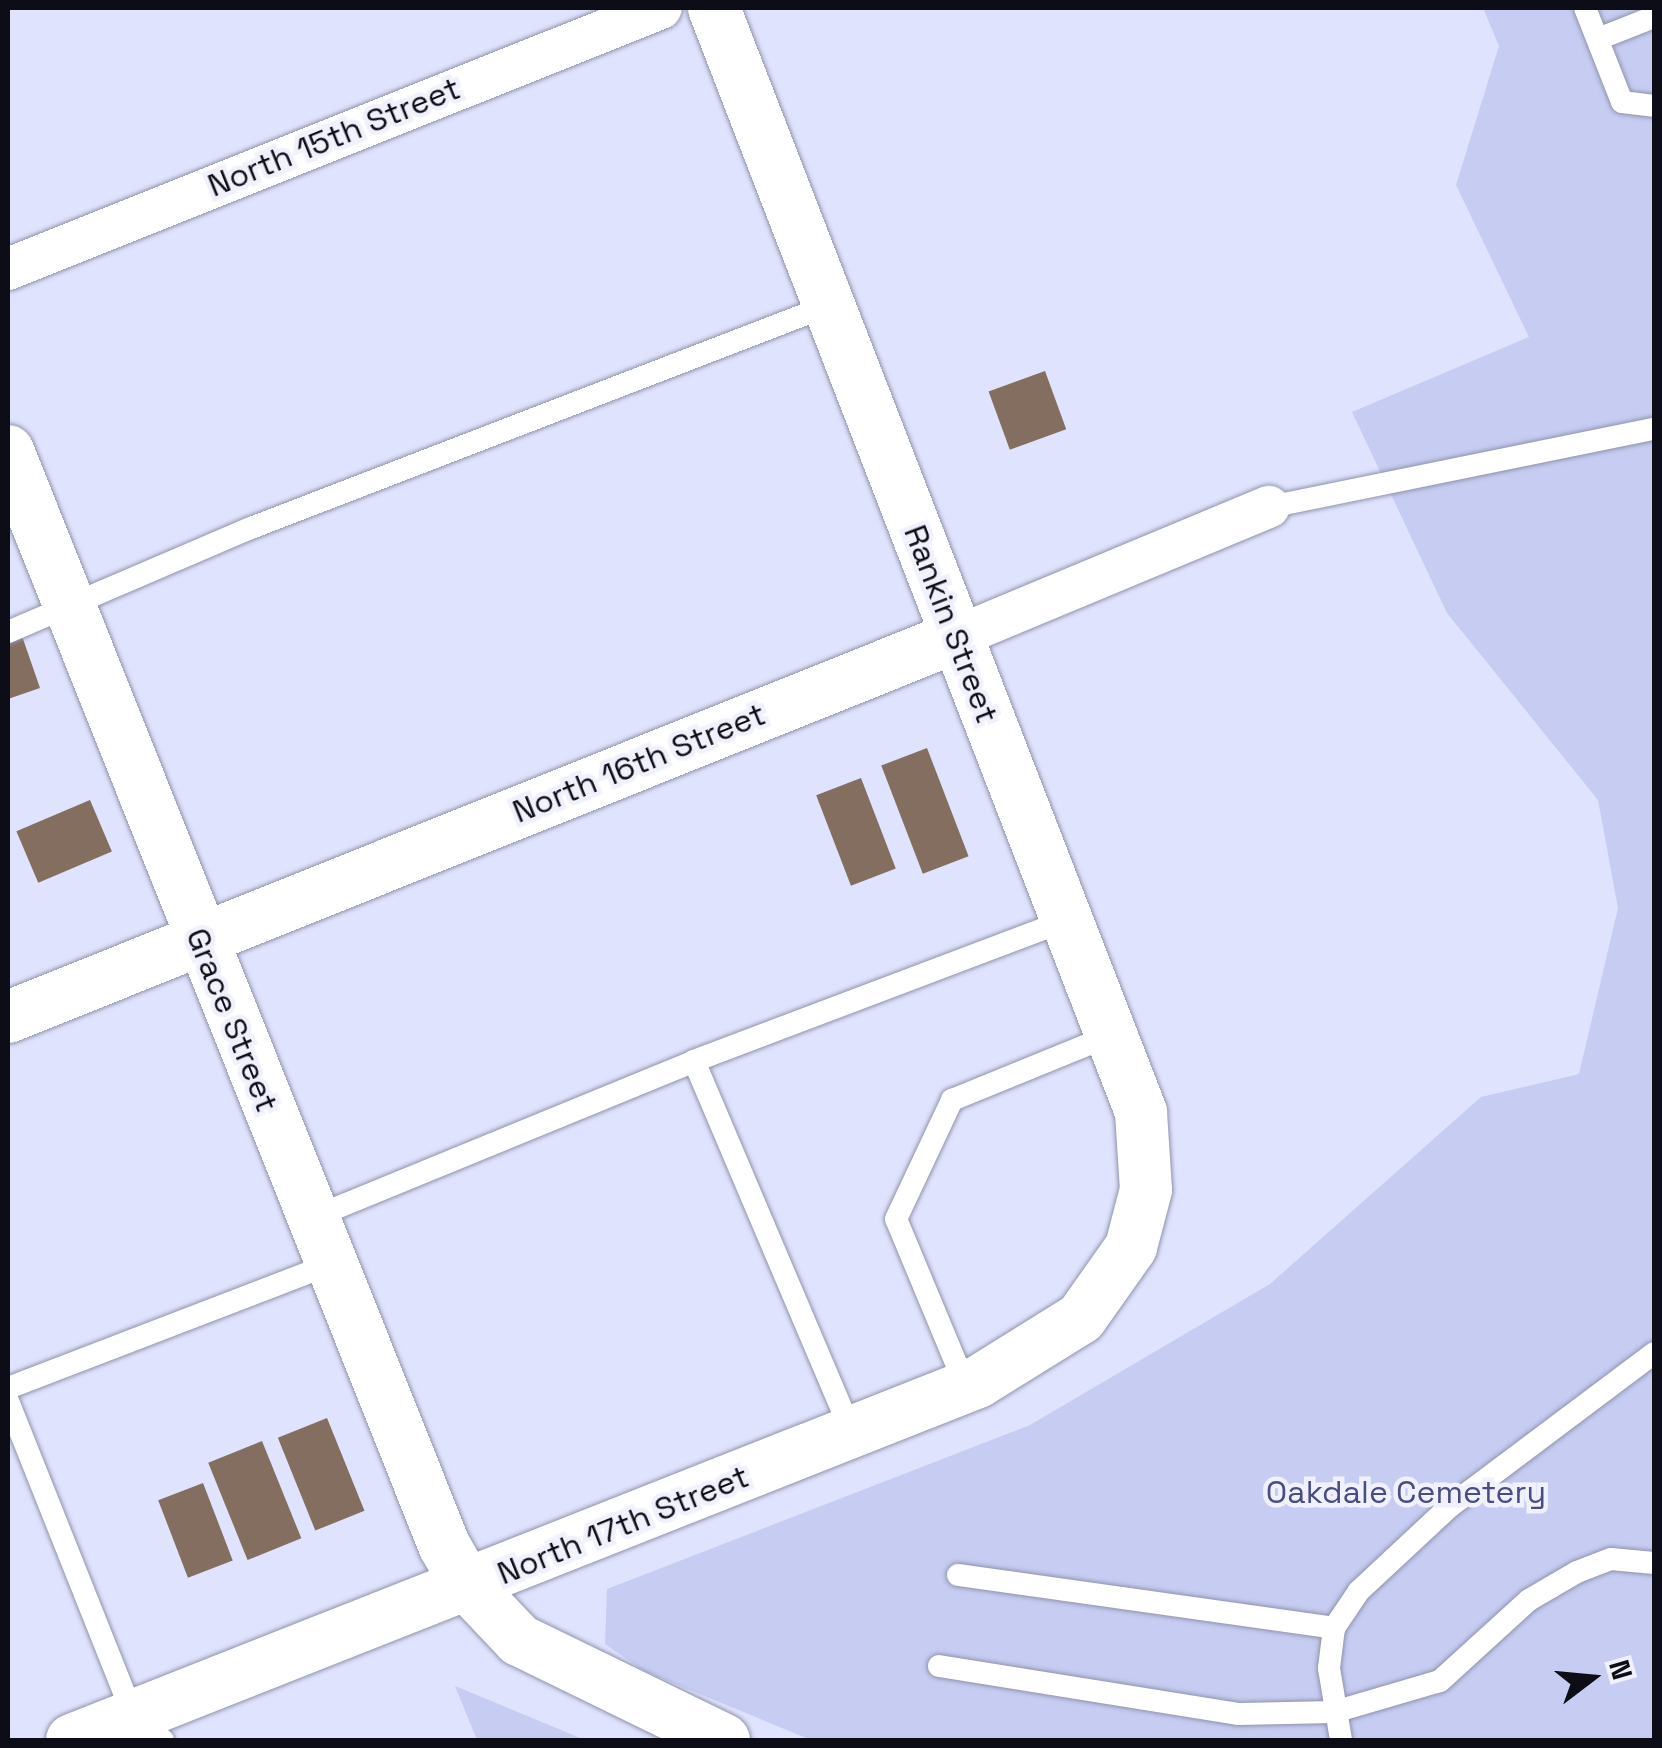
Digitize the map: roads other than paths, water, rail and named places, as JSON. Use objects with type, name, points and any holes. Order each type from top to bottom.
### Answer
[{"type":"street","name":"North 15th Street","points":[[8,270],[661,8]]},
{"type":"street","name":"Rankin Street","points":[[714,8],[1111,1035],[1147,1154],[1131,1247]]},
{"type":"street","name":"Grace Street","points":[[8,450],[321,1241],[467,1585]]},
{"type":"street","name":"North 16th Street","points":[[8,1017],[1269,508]]},
{"type":"street","name":"North 17th Street","points":[[72,1740],[148,1728],[467,1585],[966,1387],[1081,1318],[1131,1247]]},
{"type":"street","points":[[467,1585],[520,1640],[724,1740]]},
{"type":"lane","points":[[1585,8],[1622,102],[1654,106]]},
{"type":"lane","points":[[1598,39],[1654,17]]},
{"type":"lane","points":[[8,632],[251,528],[826,306]]},
{"type":"lane","points":[[1269,508],[1654,429]]},
{"type":"lane","points":[[8,1388],[694,1060],[1067,920]]},
{"type":"lane","points":[[966,1387],[896,1218],[952,1100],[1111,1035]]},
{"type":"lane","points":[[694,1060],[852,1433]]},
{"type":"lane","points":[[1341,1740],[1334,1712],[1334,1628],[1358,1591],[1449,1506],[1654,1353]]},
{"type":"lane","points":[[8,1402],[148,1728]]},
{"type":"lane","points":[[939,1666],[1239,1714],[1334,1712],[1440,1681],[1529,1600],[1576,1572],[1611,1559],[1654,1563]]},
{"type":"lane","points":[[958,1574],[1334,1628]]},
{"type":"park label","name":"Oakdale Cemetery","points":[[1406,1492]]}]
